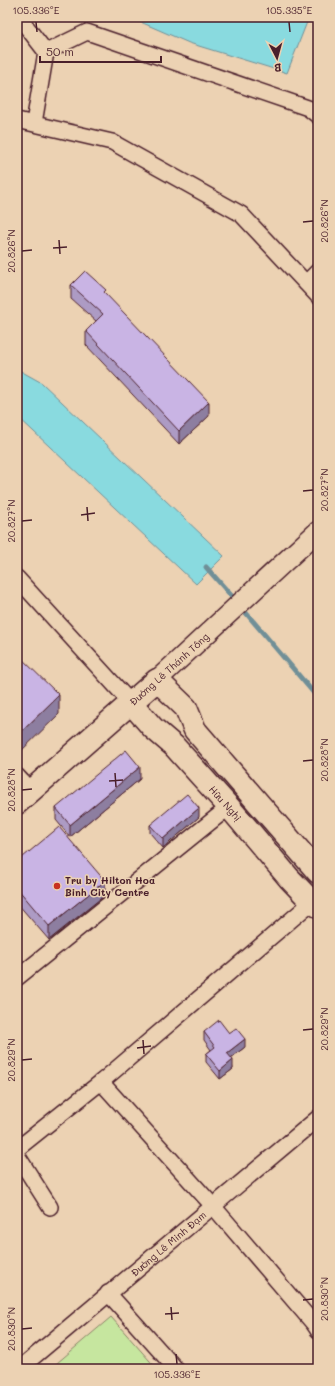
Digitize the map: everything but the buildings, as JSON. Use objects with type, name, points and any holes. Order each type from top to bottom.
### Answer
[{"type":"main road","name":"Đường Lê Thánh Tông","points":[[22,790],[131,703],[157,680]]},
{"type":"main road","points":[[157,680],[186,708],[195,730],[318,872]]},
{"type":"main road","name":"Hữu Nghị","points":[[131,703],[153,728],[174,746],[229,807],[289,878],[315,904]]},
{"type":"street","points":[[19,17],[46,52],[34,123]]},
{"type":"street","points":[[46,52],[87,32],[308,108],[318,116]]},
{"type":"street","points":[[17,120],[112,142],[241,214],[318,296]]},
{"type":"street","points":[[306,283],[318,271]]},
{"type":"street","name":"Đường Lê Thánh Tông","points":[[157,680],[318,531]]},
{"type":"street","points":[[17,578],[131,703]]},
{"type":"street","points":[[17,978],[229,807]]},
{"type":"street","points":[[17,1149],[101,1082],[315,904]]},
{"type":"street","points":[[101,1082],[213,1206],[317,1325]]},
{"type":"street","name":"Đường Lê Minh Đạm","points":[[19,1369],[318,1118]]},
{"type":"street","points":[[17,1155],[50,1207]]},
{"type":"street","points":[[108,1294],[176,1369]]},
{"type":"green space","points":[[111,1317],[157,1369],[50,1369]]},
{"type":"water","points":[[129,17],[309,17],[287,73],[189,43]]},
{"type":"water","points":[[17,369],[42,383],[224,556],[196,584],[17,416]]},
{"type":"waterway","points":[[206,567],[236,601]]},
{"type":"waterway","points":[[241,607],[318,698]]},
{"type":"place","name":"Tru by Hilton Hoa Binh City Centre","points":[[57,886]]}]
